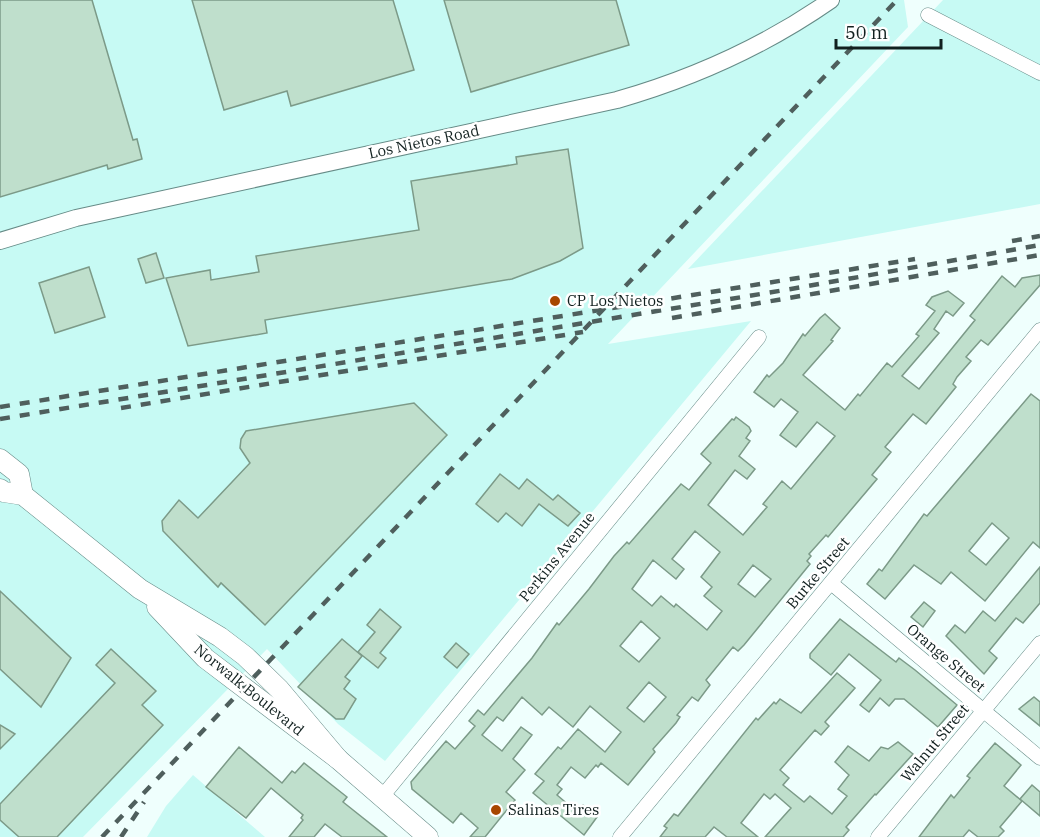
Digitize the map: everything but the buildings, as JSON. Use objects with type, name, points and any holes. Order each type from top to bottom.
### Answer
[{"type":"main road","name":"Norwalk Boulevard","points":[[0,459],[19,474],[23,495]]},
{"type":"main road","name":"Norwalk Boulevard","points":[[0,489],[4,492],[23,495],[140,589],[220,637],[245,656],[279,689],[338,759]]},
{"type":"main road","name":"Norwalk Boulevard","points":[[140,589],[205,658],[338,759],[428,837]]},
{"type":"street","name":"Los Nietos Road","points":[[0,241],[76,218],[617,100],[664,86],[708,69],[769,39],[831,0]]},
{"type":"street","points":[[928,15],[1040,73]]},
{"type":"street","name":"Burke Street","points":[[621,837],[1040,330]]},
{"type":"street","name":"Perkins Avenue","points":[[381,798],[759,337]]},
{"type":"street","name":"Orange Street","points":[[831,583],[1040,758]]},
{"type":"street","name":"Walnut Street","points":[[878,837],[1040,643]]},
{"type":"shaded area","points":[[0,0],[904,0],[908,27],[608,344],[751,321],[385,761],[338,724],[267,649],[83,837],[0,837]]},
{"type":"shaded area","points":[[943,0],[1040,0],[1040,204],[688,269]]},
{"type":"shaded area","points":[[193,775],[265,837],[147,837],[166,806]]},
{"type":"railway","points":[[102,837],[897,0]]},
{"type":"railway","points":[[1012,241],[1040,236]]},
{"type":"railway","points":[[0,419],[791,289],[1040,245]]},
{"type":"railway","points":[[672,318],[1040,255]]},
{"type":"railway","points":[[0,407],[915,259]]},
{"type":"railway","points":[[121,408],[583,332]]},
{"type":"railway","points":[[121,837],[144,802]]},
{"type":"place","name":"CP Los Nietos","points":[[555,301]]},
{"type":"place","name":"Salinas Tires","points":[[496,810]]}]
